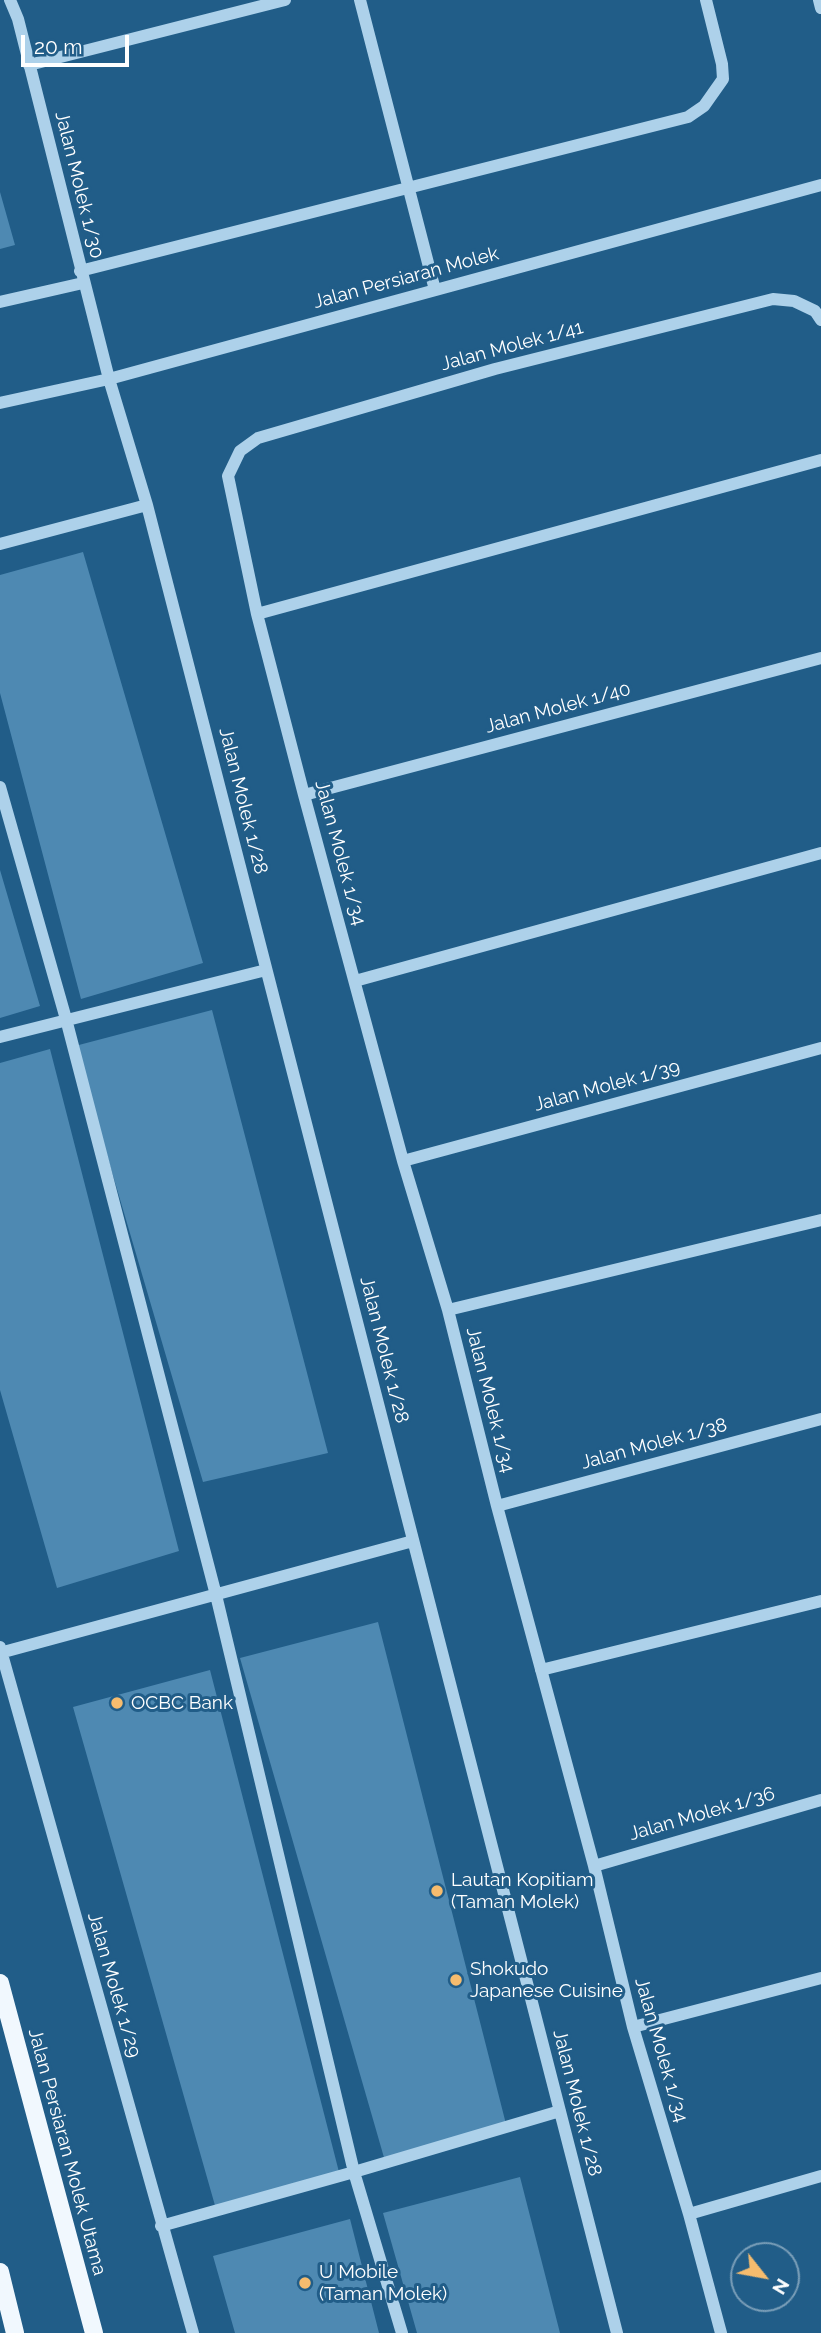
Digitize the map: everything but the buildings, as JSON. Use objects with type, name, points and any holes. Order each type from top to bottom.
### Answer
[{"type":"main road","name":"Jalan Persiaran Molek Utama","points":[[0,1983],[94,2333]]},
{"type":"main road","points":[[0,2272],[15,2333]]},
{"type":"street","name":"Jalan Molek 1/30","points":[[10,0],[18,19],[109,379]]},
{"type":"street","points":[[226,0],[229,14]]},
{"type":"street","points":[[29,65],[285,0]]},
{"type":"street","points":[[360,0],[435,290]]},
{"type":"street","points":[[0,302],[409,188],[688,117],[704,106],[723,79],[722,64],[706,0]]},
{"type":"street","points":[[819,0],[821,8]]},
{"type":"street","name":"Jalan Persiaran Molek","points":[[0,403],[109,379],[821,185]]},
{"type":"street","name":"Jalan Molek 1/41","points":[[228,476],[240,451],[258,438],[508,366],[773,299],[794,301],[815,310],[821,320]]},
{"type":"street","name":"Jalan Molek 1/28","points":[[109,379],[146,505],[617,2333]]},
{"type":"street","points":[[257,614],[821,460]]},
{"type":"street","name":"Jalan Molek 1/34","points":[[228,476],[257,614],[304,795],[403,1161],[448,1310],[497,1506],[594,1866],[633,2027],[689,2214],[721,2333]]},
{"type":"street","points":[[0,544],[146,505]]},
{"type":"street","name":"Jalan Molek 1/40","points":[[304,795],[821,658]]},
{"type":"street","points":[[0,787],[66,1019],[216,1595],[354,2172],[402,2333]]},
{"type":"street","points":[[355,981],[821,853]]},
{"type":"street","points":[[0,1037],[266,970]]},
{"type":"street","name":"Jalan Molek 1/39","points":[[403,1161],[821,1048]]},
{"type":"street","points":[[448,1310],[821,1220]]},
{"type":"street","name":"Jalan Molek 1/38","points":[[497,1506],[821,1419]]},
{"type":"street","points":[[0,1651],[413,1541]]},
{"type":"street","points":[[541,1670],[821,1601]]},
{"type":"street","name":"Jalan Molek 1/29","points":[[0,1651],[193,2333]]},
{"type":"street","name":"Jalan Molek 1/36","points":[[594,1866],[821,1800]]},
{"type":"street","points":[[633,2027],[821,1978]]},
{"type":"street","points":[[161,2226],[560,2111]]},
{"type":"street","points":[[689,2214],[821,2176]]},
{"type":"place","name":"OCBC Bank","points":[[117,1703]]},
{"type":"place","name":"Lautan Kopitiam (Taman Molek)","points":[[437,1891]]},
{"type":"place","name":"Shokudo Japanese Cuisine","points":[[456,1980]]},
{"type":"place","name":"U Mobile (Taman Molek)","points":[[305,2283]]}]
